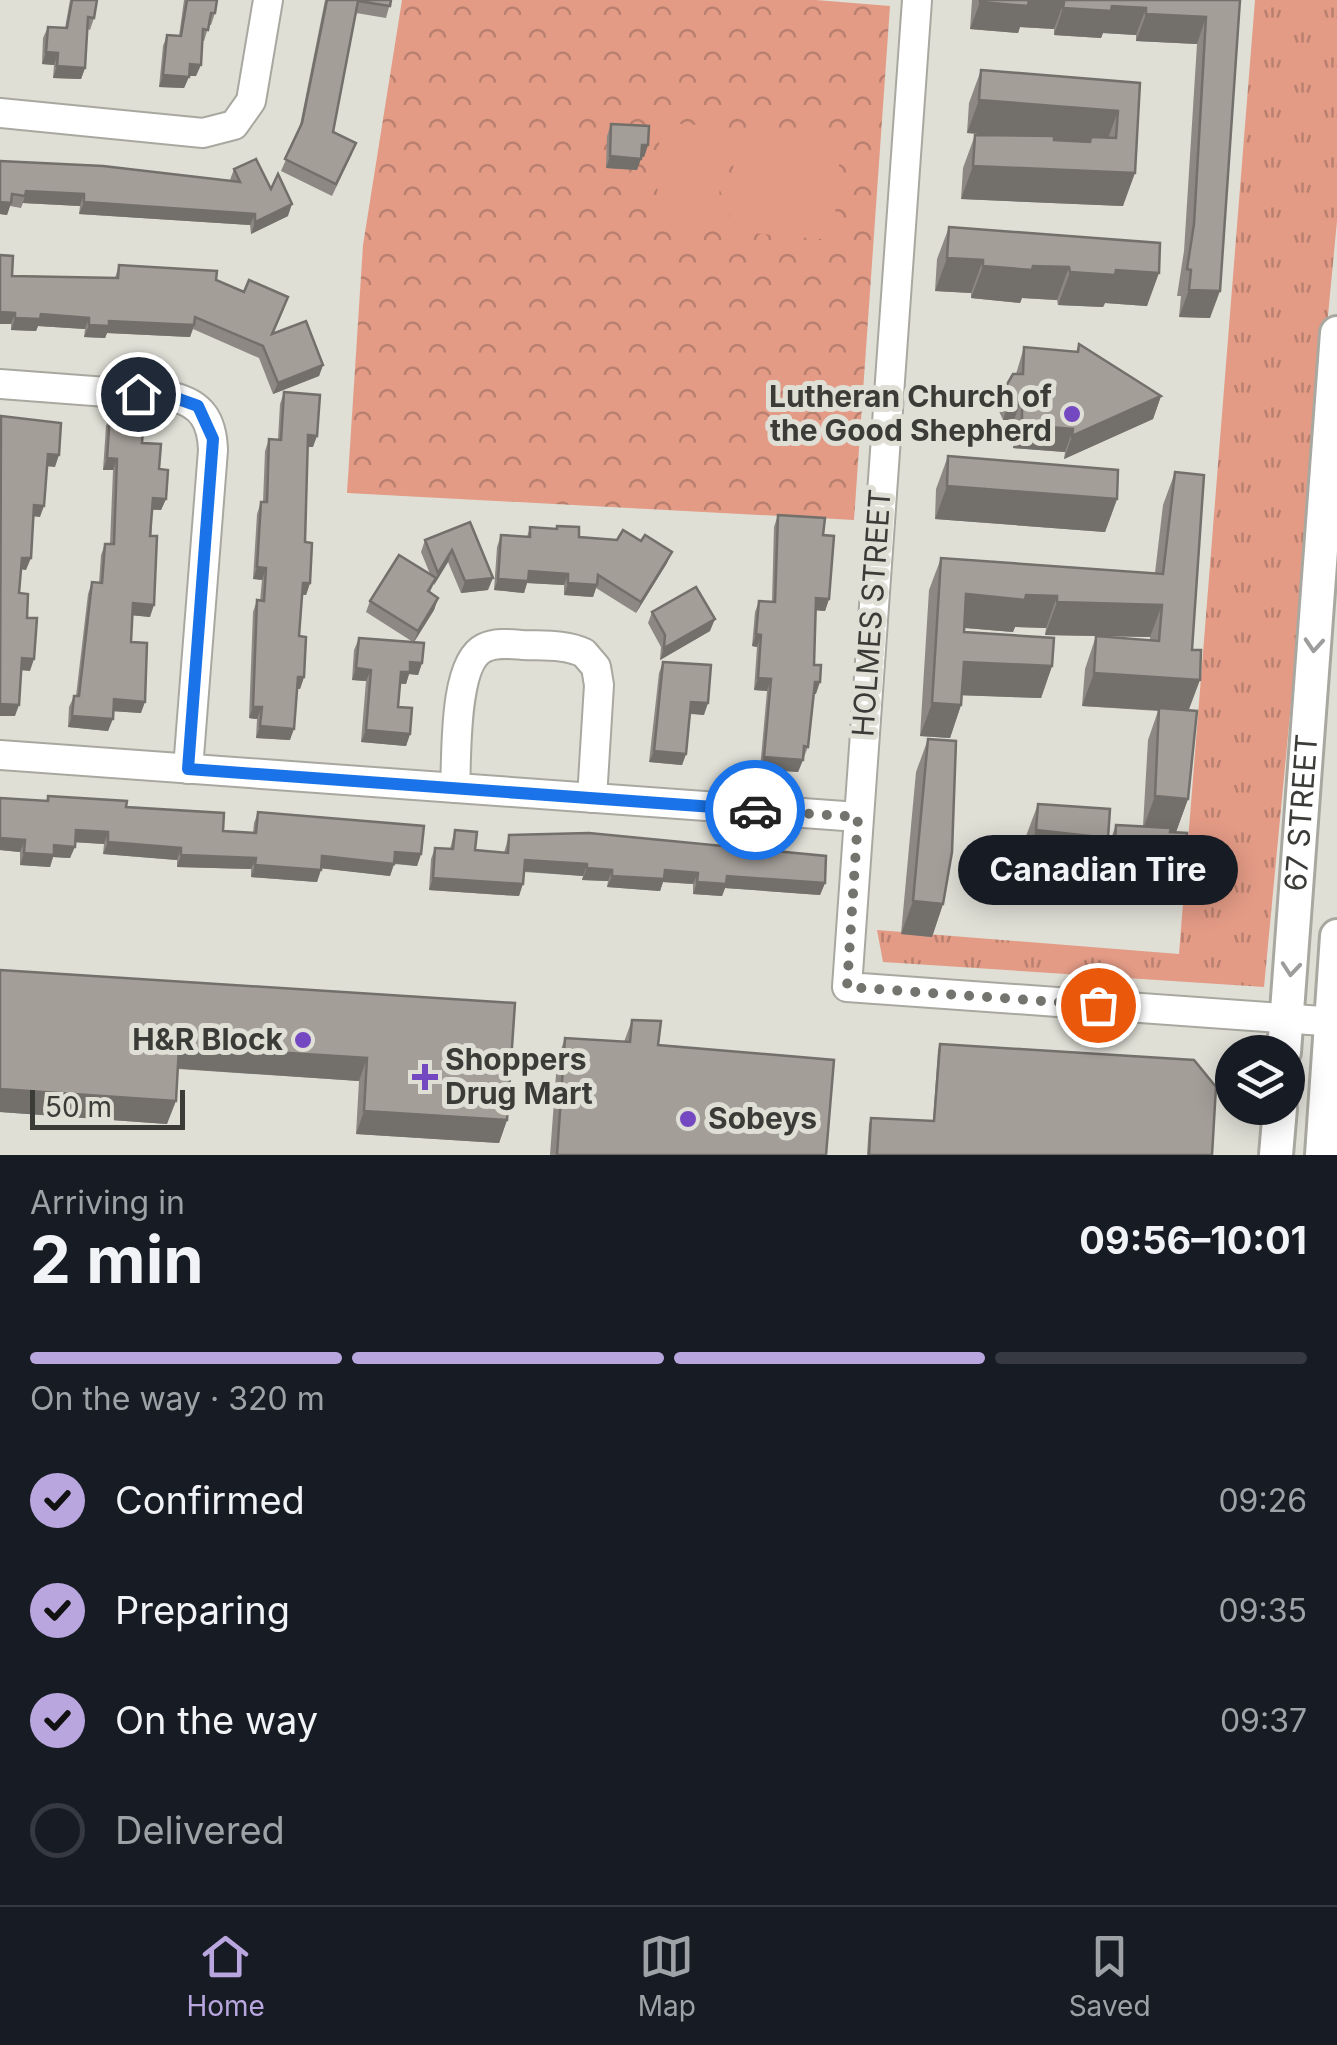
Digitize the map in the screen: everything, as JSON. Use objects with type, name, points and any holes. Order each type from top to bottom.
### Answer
[{"type":"main road","name":"67 STREET","points":[[1286,1035],[1337,334]]},
{"type":"main road","points":[[1322,1155],[1337,936]]},
{"type":"main road","points":[[1276,1155],[1279,1125]]},
{"type":"street","points":[[0,113],[24,119],[203,133],[234,125],[251,101],[268,0]]},
{"type":"street","name":"HOLMES STREET","points":[[917,0],[847,987],[1287,1019]]},
{"type":"street","points":[[0,384],[173,397],[188,400],[206,415],[213,450],[188,769]]},
{"type":"street","points":[[455,788],[462,687],[468,663],[479,650],[493,645],[563,647],[584,654],[599,676],[592,798]]},
{"type":"street","points":[[0,755],[858,817]]},
{"type":"street","points":[[1287,1019],[1334,1022]]},
{"type":"green space","points":[[402,0],[816,0],[890,6],[854,520],[347,493],[363,245]]},
{"type":"green space","points":[[1255,0],[1337,0],[1337,221],[1264,987],[883,962],[877,930],[1179,954]]},
{"type":"green space","points":[[660,123],[722,126],[718,231],[656,228]]},
{"type":"green space","points":[[736,133],[841,142],[833,240],[728,231]]},
{"type":"building","points":[[72,0],[97,0],[94,18],[88,17],[85,68],[57,66],[58,53],[46,52],[48,27],[67,28]]},
{"type":"building","points":[[187,0],[217,0],[208,30],[203,29],[201,65],[190,64],[189,77],[163,75],[167,35],[181,36]]},
{"type":"building","points":[[327,0],[391,0],[390,6],[358,1],[333,132],[356,143],[336,184],[285,159],[302,123]]},
{"type":"building","points":[[980,0],[1029,0],[1028,6]]},
{"type":"building","points":[[1029,0],[1240,0],[1220,291],[1189,290],[1191,270],[1187,269],[1194,224],[1206,17],[1146,14],[1146,8],[1063,8],[1064,2]]},
{"type":"building","points":[[981,70],[1140,83],[1135,173],[973,166],[975,135],[1054,136],[1054,140],[1090,142],[1091,137],[1116,138],[1118,111],[979,100]]},
{"type":"building","points":[[611,124],[649,126],[648,145],[642,145],[641,159],[610,156]]},
{"type":"building","points":[[256,159],[271,189],[278,174],[292,204],[255,222],[255,214],[84,202],[84,194],[26,191],[25,196],[12,194],[11,203],[0,202],[0,161],[103,166],[240,182],[234,169]]},
{"type":"building","points":[[949,227],[1160,243],[1159,273],[1116,270],[1115,275],[1070,272],[1069,267],[1033,266],[1032,270],[983,266],[983,260],[947,258]]},
{"type":"building","points":[[0,255],[13,256],[12,276],[118,278],[119,265],[217,271],[216,280],[244,292],[249,280],[288,297],[272,334],[306,321],[323,365],[278,383],[263,346],[195,317],[194,325],[109,321],[109,326],[89,325],[89,318],[41,314],[40,319],[15,318],[15,313],[0,312]]},
{"type":"building","points":[[1079,344],[1161,396],[1072,436],[1073,429],[1022,425],[1022,398],[1011,397],[1006,386],[1013,374],[1023,374],[1024,347],[1078,352]]},
{"type":"building","points":[[284,392],[320,395],[317,436],[308,435],[305,542],[312,543],[310,583],[303,583],[299,636],[306,637],[304,677],[298,677],[294,729],[260,726],[262,707],[253,707],[257,600],[264,601],[266,568],[257,567],[261,502],[267,502],[269,439],[281,440]]},
{"type":"building","points":[[110,415],[144,417],[142,443],[161,444],[159,469],[168,470],[166,499],[153,498],[150,536],[157,536],[154,605],[133,603],[131,642],[147,643],[145,702],[114,699],[113,719],[72,716],[74,696],[79,696],[92,582],[102,583],[105,544],[114,544],[117,459],[107,458]]},
{"type":"building","points":[[1,416],[61,423],[59,455],[48,454],[44,506],[34,505],[31,558],[22,558],[19,593],[28,594],[27,618],[37,618],[34,659],[22,658],[19,705],[0,704]]},
{"type":"building","points":[[948,456],[1118,470],[1117,499],[947,486]]},
{"type":"building","points":[[1175,472],[1204,475],[1192,650],[1201,650],[1200,680],[1094,673],[1096,636],[1159,641],[1162,605],[1057,602],[1057,596],[1026,595],[1025,600],[966,594],[964,632],[1054,638],[1052,666],[964,662],[961,705],[932,703],[941,558],[1163,574]]},
{"type":"building","points":[[778,515],[825,518],[823,535],[834,536],[829,599],[816,598],[814,665],[821,665],[820,682],[815,682],[803,760],[764,757],[771,679],[758,678],[761,635],[756,634],[759,601],[775,602]]},
{"type":"building","points":[[470,522],[493,578],[465,581],[452,550],[438,573],[425,540]]},
{"type":"building","points":[[530,527],[579,527],[579,537],[617,540],[623,530],[641,541],[645,535],[672,552],[641,602],[598,575],[597,585],[568,583],[568,574],[529,571],[528,581],[498,579],[501,535],[530,537]]},
{"type":"building","points":[[399,555],[436,578],[428,591],[438,598],[418,631],[370,601]]},
{"type":"building","points":[[696,587],[715,619],[664,648],[665,635],[652,612]]},
{"type":"building","points":[[359,638],[424,643],[422,663],[410,662],[410,672],[401,672],[398,707],[412,708],[410,734],[366,730],[371,670],[356,668]]},
{"type":"building","points":[[663,662],[711,665],[708,703],[691,702],[686,754],[654,751]]},
{"type":"building","points":[[1159,708],[1197,711],[1188,799],[1155,796]]},
{"type":"building","points":[[928,739],[956,741],[952,852],[943,904],[913,901]]},
{"type":"building","points":[[48,796],[127,801],[126,807],[224,813],[223,831],[256,833],[258,812],[424,826],[421,854],[395,852],[394,864],[322,856],[321,870],[255,865],[256,858],[181,855],[181,848],[108,842],[108,832],[76,830],[75,847],[54,845],[54,855],[24,853],[25,840],[0,838],[0,798],[48,801]]},
{"type":"building","points":[[1038,804],[1110,809],[1108,838],[1036,830]]},
{"type":"building","points":[[1116,825],[1171,828],[1170,832],[1187,833],[1186,861],[1126,861],[1126,857],[1114,856]]},
{"type":"building","points":[[455,830],[477,832],[475,850],[508,853],[509,835],[589,833],[826,856],[825,883],[727,876],[726,884],[697,882],[698,873],[665,870],[664,879],[612,876],[612,870],[587,868],[587,864],[525,860],[523,884],[433,878],[435,848],[453,849]]},
{"type":"building","points":[[0,970],[515,1003],[507,1120],[364,1111],[367,1058],[179,1046],[176,1101],[0,1089]]},
{"type":"building","name":"Sobeys","points":[[632,1020],[661,1021],[658,1045],[834,1060],[826,1155],[557,1155],[565,1038],[630,1042]]},
{"type":"building","points":[[940,1044],[1194,1060],[1215,1086],[1212,1155],[869,1155],[871,1118],[934,1121]]},
{"type":"way so far","points":[[755,810],[858,817],[847,987],[1098,1005]]},
{"type":"place","name":"Lutheran Church of the Good Shepherd","points":[[1072,414]]},
{"type":"place","name":"Canadian Tire","points":[[1098,1005]]},
{"type":"place","name":"H&R Block","points":[[303,1040]]},
{"type":"place","name":"Shoppers Drug Mart","points":[[425,1077]]},
{"type":"place","name":"Sobeys","points":[[688,1119]]},
{"type":"route","points":[[138,394],[188,400],[198,406],[206,415],[213,439],[188,769],[755,810]]}]
